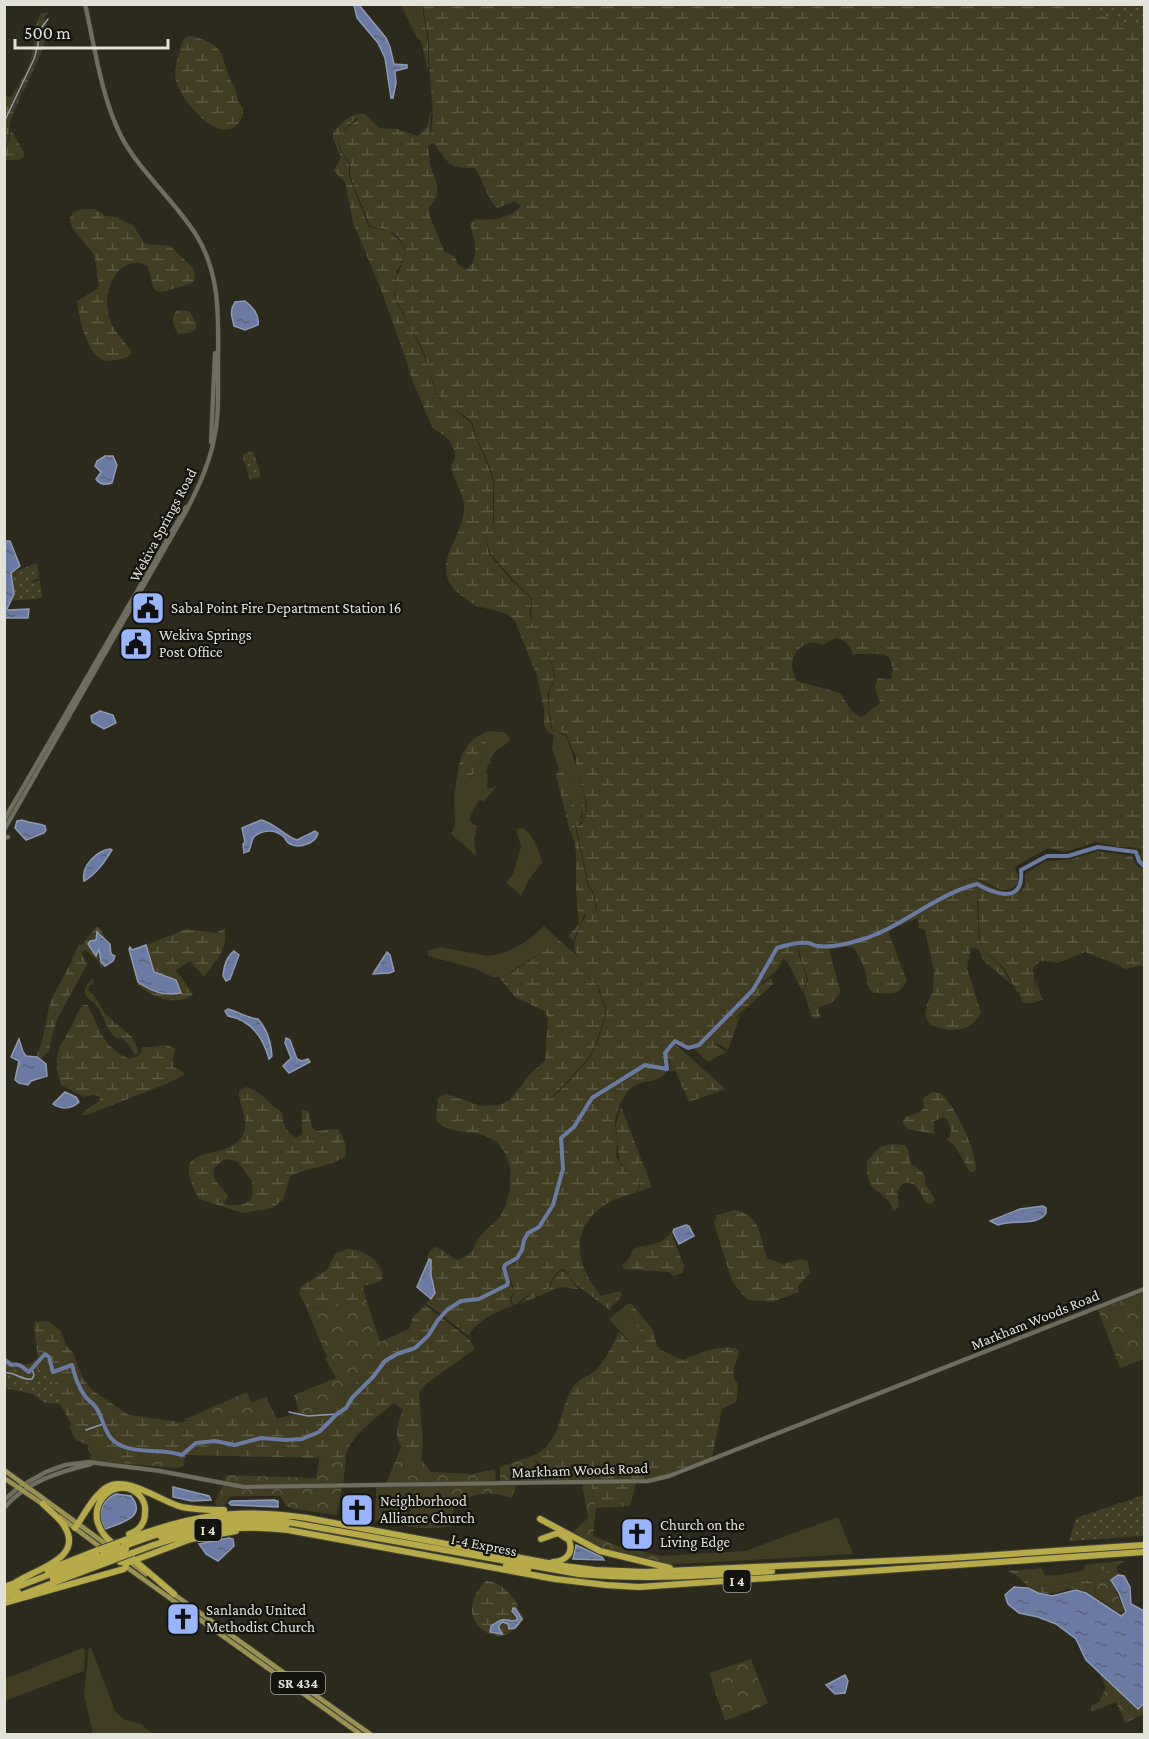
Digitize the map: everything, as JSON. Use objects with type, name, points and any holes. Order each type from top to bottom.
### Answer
[{"type":"highway","points":[[76,1526],[104,1489],[120,1484],[130,1485],[181,1507],[240,1512]]},
{"type":"highway","points":[[4,1603],[124,1569],[125,1555],[135,1532],[145,1519],[142,1499],[127,1488],[114,1489],[103,1497],[97,1509],[98,1526],[106,1538],[125,1555],[147,1569],[174,1594]]},
{"type":"highway","points":[[15,1583],[24,1576],[58,1561],[67,1549],[68,1538],[65,1527],[43,1504]]},
{"type":"highway","name":"I 4","points":[[4,1603],[105,1556],[125,1555],[182,1520],[240,1512],[307,1518],[526,1559],[616,1572],[793,1566],[1144,1545]]},
{"type":"highway","name":"I-4 Express","points":[[125,1555],[170,1529],[196,1522],[228,1518],[265,1518],[292,1521],[526,1565],[610,1577],[671,1578],[739,1574],[793,1566]]},
{"type":"highway","points":[[540,1519],[591,1547],[622,1558],[664,1567],[715,1569]]},
{"type":"highway","name":"I-4 Express","points":[[125,1555],[162,1536],[196,1527],[231,1522],[267,1522],[498,1563],[567,1581]]},
{"type":"highway","name":"I 4","points":[[4,1587],[105,1556],[125,1555],[178,1536],[213,1529],[245,1527],[288,1530],[567,1581],[619,1586],[657,1587],[923,1566],[1144,1552]]},
{"type":"highway","points":[[125,1555],[148,1554],[220,1532],[288,1530]]},
{"type":"highway","points":[[526,1559],[560,1561],[570,1553],[570,1543],[564,1535],[554,1534],[541,1539]]},
{"type":"highway","points":[[147,1569],[145,1562],[148,1554]]},
{"type":"highway","points":[[4,1592],[105,1556]]},
{"type":"highway","points":[[4,1597],[105,1556]]},
{"type":"main road","name":"Wekiva Springs Road","points":[[4,820],[152,573],[196,492],[210,458],[218,418],[217,305],[212,272],[198,239],[134,156],[117,127],[105,92],[84,4]]},
{"type":"main road","name":"Wekiva Springs Road","points":[[136,598],[193,494],[207,461],[213,420],[217,305]]},
{"type":"main road","points":[[152,573],[158,571]]},
{"type":"main road","name":"Wekiva Springs Road","points":[[4,830],[122,621]]},
{"type":"main road","name":"Markham Woods Road","points":[[4,1500],[24,1487],[54,1473],[92,1463],[120,1465],[244,1487],[648,1481],[669,1476],[1144,1290]]},
{"type":"main road","name":"SR 434","points":[[4,1470],[43,1504],[125,1555],[232,1639],[360,1734]]},
{"type":"main road","name":"SR 434","points":[[4,1478],[24,1487],[76,1526]]},
{"type":"main road","name":"Markham Woods Road","points":[[4,1508],[24,1487]]},
{"type":"main road","name":"SR 434","points":[[125,1555],[159,1590],[211,1627],[252,1651],[370,1734]]},
{"type":"main road","points":[[302,1692],[318,1702],[322,1700]]},
{"type":"green space","points":[[1086,4],[1144,29],[1144,862],[1140,859],[1141,850],[1096,842],[1065,852],[1048,848],[1016,866],[1018,883],[1006,890],[976,879],[970,879],[980,881],[996,890],[1006,891],[1008,895],[1015,892],[1024,881],[1019,894],[1025,886],[1025,874],[1046,861],[1072,859],[1098,851],[1132,856],[1137,866],[1144,870],[1144,965],[1125,969],[1085,952],[1058,963],[1040,961],[1033,968],[1035,986],[1033,990],[1036,986],[1036,982],[1043,1000],[1023,1003],[1019,993],[1026,994],[1017,992],[1004,968],[983,950],[1003,969],[1012,985],[983,960],[979,949],[971,947],[967,969],[981,1012],[972,1024],[953,1030],[930,1025],[925,1015],[933,991],[934,970],[925,930],[919,928],[918,918],[888,931],[907,981],[896,992],[873,993],[867,984],[863,965],[853,947],[837,946],[829,950],[841,993],[831,1003],[820,1007],[818,1011],[821,1017],[816,1019],[812,1017],[804,992],[808,979],[798,945],[799,956],[807,979],[803,992],[787,961],[783,959],[777,970],[756,988],[771,978],[773,984],[736,1017],[740,1016],[728,1050],[715,1044],[726,1052],[708,1062],[693,1047],[688,1048],[675,1041],[665,1053],[670,1064],[665,1074],[657,1079],[637,1084],[622,1101],[615,1123],[617,1156],[620,1163],[639,1184],[637,1192],[611,1201],[592,1216],[581,1238],[580,1250],[586,1273],[601,1296],[620,1291],[622,1295],[610,1310],[575,1284],[565,1270],[561,1269],[554,1276],[548,1289],[538,1291],[549,1289],[555,1276],[562,1270],[567,1273],[578,1289],[561,1287],[521,1303],[533,1291],[514,1306],[511,1299],[514,1291],[510,1299],[512,1306],[481,1322],[469,1336],[426,1303],[431,1299],[433,1284],[431,1260],[427,1258],[435,1247],[458,1260],[473,1250],[480,1236],[501,1215],[509,1195],[510,1172],[504,1151],[497,1143],[488,1137],[447,1128],[436,1120],[438,1098],[446,1094],[481,1106],[499,1105],[510,1100],[530,1074],[545,1061],[548,1018],[544,1011],[515,997],[499,977],[520,967],[559,940],[577,956],[583,967],[574,949],[581,923],[587,914],[584,915],[573,941],[568,936],[579,924],[576,851],[556,775],[559,769],[568,779],[578,823],[583,817],[580,783],[586,808],[584,819],[587,811],[586,801],[576,768],[576,757],[566,734],[552,729],[549,695],[555,678],[547,695],[551,729],[566,736],[555,736],[548,732],[544,725],[544,709],[537,676],[515,621],[502,612],[473,604],[451,586],[446,565],[464,508],[463,497],[451,465],[455,459],[455,452],[449,439],[432,427],[409,372],[378,282],[353,223],[345,182],[334,171],[341,157],[333,139],[333,133],[351,116],[365,114],[379,128],[397,129],[418,136],[427,127],[431,110],[430,134],[427,137],[431,134],[433,115],[429,43],[423,5]],"holes":[[[356,118],[359,118],[338,136]],[[338,136],[340,148],[350,164],[350,176],[370,226],[388,231],[369,227],[349,177],[349,164],[339,148]],[[433,143],[454,166],[475,168],[497,208],[515,201],[521,206],[506,216],[488,220],[476,219],[470,224],[475,254],[467,269],[458,265],[455,257],[444,251],[430,217],[429,208],[437,196],[437,185],[430,164],[428,146]],[[389,231],[402,242],[405,252],[402,243]],[[405,254],[396,280],[395,285],[397,270]],[[410,327],[424,352],[429,371]],[[450,406],[472,422],[492,472],[494,483],[494,524],[488,531],[493,524],[491,473],[471,423]],[[485,534],[490,553],[530,596],[533,602],[532,620],[552,664],[555,678],[552,666],[535,631],[529,613],[532,602],[529,596],[513,582],[489,554]],[[836,638],[845,641],[853,654],[882,654],[889,657],[893,668],[891,679],[878,678],[875,687],[880,703],[862,717],[852,710],[840,693],[797,681],[794,676],[792,664],[798,650],[809,643],[823,644]],[[584,819],[582,824],[576,826],[589,886],[593,892],[597,909],[591,913],[596,909],[592,892],[588,886],[575,826]],[[982,892],[978,900],[980,939],[983,950],[979,939],[977,900]],[[585,970],[597,983],[607,1012],[597,1044],[589,1059],[558,1093],[547,1100],[588,1059],[596,1044],[606,1012],[596,983],[589,978]],[[506,1265],[514,1291],[505,1273]]]},
{"type":"green space","points":[[401,5],[414,5],[421,24],[421,41],[417,38]]},
{"type":"green space","points":[[414,5],[422,5],[428,43],[428,69],[421,41],[421,24]]},
{"type":"green space","points":[[1074,5],[1144,5],[1144,31]]},
{"type":"green space","points":[[49,12],[44,18],[47,22],[44,47],[22,95],[23,92],[18,86],[32,55],[38,20],[40,14]]},
{"type":"green space","points":[[191,36],[212,44],[222,54],[243,108],[240,121],[229,129],[220,129],[201,117],[179,89],[175,77],[176,64],[181,44],[186,37]]},
{"type":"green space","points":[[17,87],[22,92],[13,113],[5,150],[5,96],[11,97]]},
{"type":"green space","points":[[11,130],[24,152],[24,157],[19,160],[5,160]]},
{"type":"green space","points":[[94,209],[106,216],[116,217],[133,225],[145,244],[170,246],[192,267],[195,273],[194,281],[160,292],[154,289],[147,266],[143,264],[130,263],[115,275],[108,289],[108,314],[115,330],[132,352],[128,357],[107,361],[98,357],[85,335],[77,301],[97,289],[99,285],[94,256],[70,223],[70,217],[74,212]]},
{"type":"green space","points":[[177,310],[190,312],[196,323],[196,329],[190,333],[179,334],[173,322]]},
{"type":"green space","points":[[253,451],[261,476],[250,480],[242,455]]},
{"type":"green space","points":[[37,563],[39,578],[31,581],[32,583],[40,580],[42,598],[11,601],[13,598],[11,573]]},
{"type":"green space","points":[[488,731],[504,732],[510,738],[509,742],[495,752],[490,760],[491,765],[488,764],[487,789],[497,786],[483,802],[478,801],[469,819],[477,825],[474,840],[476,856],[451,834],[455,825],[454,798],[457,777],[465,783],[478,767],[486,745]]},
{"type":"green space","points":[[488,731],[486,745],[478,767],[464,783],[457,777],[462,755],[474,739]]},
{"type":"green space","points":[[554,735],[566,736],[580,780],[582,805],[578,824],[569,781],[559,769],[552,749]]},
{"type":"green space","points":[[522,828],[535,843],[542,863],[529,879],[521,896],[506,882],[513,874],[521,847],[516,829]]},
{"type":"green space","points":[[544,926],[559,940],[502,977],[493,977],[473,968],[428,956],[427,951],[440,947],[488,956],[504,953],[519,946]]},
{"type":"green space","points":[[96,927],[100,928],[107,941],[99,933],[96,934],[96,940],[88,944],[93,953],[99,949],[101,962],[105,966],[101,968],[99,962],[86,950],[81,952],[87,964],[58,1018],[49,1051],[41,1058],[38,1057],[52,999],[79,945],[84,944]]},
{"type":"green space","points":[[225,928],[223,949],[204,977],[190,961],[176,970],[193,994],[187,998],[172,1000],[156,997],[137,984],[159,992],[181,993],[178,983],[154,972],[146,945],[186,929],[216,933]]},
{"type":"green space","points":[[93,978],[94,983],[89,986],[88,990],[105,1014],[132,1037],[138,1054],[134,1054],[122,1038],[118,1039],[113,1035],[99,1009],[86,995],[86,987]]},
{"type":"green space","points":[[83,1005],[88,1005],[103,1037],[121,1055],[130,1059],[138,1056],[142,1051],[141,1048],[168,1045],[175,1049],[173,1067],[183,1071],[184,1075],[84,1116],[81,1114],[100,1100],[99,1096],[84,1097],[61,1085],[57,1060],[60,1046]]},
{"type":"green space","points":[[674,1043],[726,1089],[689,1102],[675,1070],[669,1072],[671,1063],[666,1053]]},
{"type":"green space","points":[[246,1087],[252,1089],[282,1112],[286,1128],[297,1138],[302,1134],[302,1109],[309,1112],[312,1128],[317,1131],[337,1129],[345,1142],[345,1157],[290,1176],[283,1200],[272,1208],[243,1213],[199,1199],[190,1179],[189,1166],[194,1159],[237,1142],[244,1132],[245,1122],[239,1091]],"holes":[[[223,1160],[238,1162],[252,1181],[252,1197],[243,1204],[227,1204],[224,1203],[228,1197],[216,1181],[214,1168]]]},
{"type":"green space","points":[[932,1092],[946,1099],[959,1119],[974,1155],[975,1172],[970,1172],[955,1146],[946,1139],[949,1138],[951,1130],[947,1119],[943,1117],[934,1121],[934,1134],[908,1129],[902,1123],[906,1117],[920,1112],[924,1107],[923,1098]]},
{"type":"green space","points":[[621,1107],[652,1187],[638,1192],[640,1184],[619,1161],[616,1125]]},
{"type":"green space","points":[[892,1144],[904,1145],[908,1149],[911,1164],[924,1174],[925,1184],[935,1199],[932,1204],[926,1203],[915,1185],[903,1183],[897,1191],[899,1206],[894,1211],[888,1200],[871,1186],[867,1174],[867,1161],[880,1147]]},
{"type":"green space","points":[[735,1210],[744,1213],[755,1222],[767,1258],[782,1264],[801,1259],[808,1262],[810,1273],[798,1286],[799,1292],[772,1302],[749,1300],[732,1281],[714,1223],[717,1215]]},
{"type":"green space","points":[[671,1232],[684,1266],[682,1273],[674,1276],[669,1272],[624,1269],[622,1266],[630,1257],[633,1249],[659,1242]]},
{"type":"green space","points":[[346,1249],[359,1251],[372,1258],[380,1268],[382,1281],[363,1286],[364,1293],[359,1299],[345,1305],[306,1307],[299,1293],[300,1287],[327,1270],[335,1254]]},
{"type":"green space","points":[[1144,1291],[1144,1359],[1120,1368],[1098,1310]]},
{"type":"green space","points":[[364,1293],[380,1342],[409,1329],[416,1336],[395,1349],[337,1400],[310,1417],[272,1422],[235,1416],[195,1421],[183,1420],[247,1392],[251,1403],[266,1397],[277,1419],[299,1412],[294,1395],[336,1378],[325,1358],[327,1357],[306,1307],[346,1305]]},
{"type":"green space","points":[[631,1303],[653,1330],[657,1346],[662,1351],[683,1360],[709,1350],[722,1348],[736,1348],[739,1352],[733,1372],[738,1385],[736,1402],[722,1409],[712,1458],[648,1480],[590,1482],[588,1468],[557,1468],[537,1462],[532,1456],[549,1444],[575,1384],[599,1367],[619,1332],[631,1343],[643,1337],[626,1305]]},
{"type":"green space","points":[[425,1305],[469,1339],[475,1349],[426,1384],[419,1393],[423,1444],[421,1459],[405,1451],[398,1440],[398,1426],[403,1410],[394,1403],[358,1435],[346,1456],[336,1462],[319,1460],[319,1458],[186,1455],[184,1461],[160,1454],[139,1461],[122,1459],[76,1440],[69,1427],[71,1424],[60,1404],[51,1370],[29,1370],[21,1364],[31,1363],[38,1357],[35,1322],[49,1322],[61,1331],[83,1379],[92,1390],[129,1415],[179,1422],[235,1416],[272,1422],[309,1417],[337,1400],[395,1349],[415,1336],[409,1329],[413,1317]]},
{"type":"green space","points":[[626,1305],[643,1337],[637,1342],[631,1343],[609,1319]]},
{"type":"green space","points":[[5,1359],[21,1364],[29,1370],[51,1370],[60,1404],[45,1403],[32,1394],[5,1388]]},
{"type":"green space","points":[[88,1445],[122,1459],[139,1461],[160,1454],[184,1461],[183,1466],[177,1468],[95,1461],[90,1458],[92,1456]]},
{"type":"green space","points":[[401,1447],[409,1454],[421,1459],[431,1472],[472,1474],[495,1469],[496,1479],[493,1482],[386,1484]]},
{"type":"green space","points":[[346,1456],[343,1485],[245,1486],[224,1483],[226,1475],[316,1478],[319,1460],[336,1462]]},
{"type":"green space","points":[[532,1456],[537,1464],[588,1468],[590,1482],[500,1481],[500,1467]]},
{"type":"green space","points":[[637,1483],[630,1506],[596,1508],[591,1484]]},
{"type":"green space","points":[[582,1484],[591,1484],[596,1508],[593,1536],[618,1546],[661,1556],[664,1565],[615,1552],[577,1537],[578,1534],[573,1532],[588,1518]]},
{"type":"green space","points":[[516,1485],[512,1498],[489,1493],[469,1497],[454,1504],[452,1526],[423,1528],[375,1521],[376,1496],[381,1497],[386,1511],[397,1521],[404,1521],[414,1507],[424,1501],[424,1497],[447,1495],[447,1486]]},
{"type":"green space","points":[[223,1486],[244,1488],[342,1487],[337,1515],[294,1509],[286,1506],[280,1496],[233,1496],[224,1506],[217,1508],[215,1501]]},
{"type":"green space","points":[[376,1486],[447,1486],[447,1495],[413,1505],[404,1521],[397,1521],[386,1511],[381,1497],[376,1496]]},
{"type":"green space","points":[[1144,1495],[1144,1536],[1069,1541],[1076,1518]]},
{"type":"green space","points":[[838,1517],[853,1554],[664,1565],[661,1556],[745,1551]]},
{"type":"green space","points":[[1125,1561],[1116,1567],[1118,1572],[1124,1575],[1118,1574],[1112,1578],[1106,1571],[1094,1570],[1090,1564]]},
{"type":"green space","points":[[1090,1564],[1094,1570],[1106,1571],[1092,1576],[1089,1580],[1043,1586],[1027,1583],[1025,1577],[1034,1569],[1041,1568],[1045,1575],[1053,1575],[1084,1571],[1085,1566],[1082,1565]]},
{"type":"green space","points":[[1034,1569],[1025,1577],[1028,1583],[1043,1586],[1090,1580],[1099,1601],[1077,1589],[1049,1594],[1039,1592],[1008,1571]]},
{"type":"green space","points":[[1106,1571],[1112,1578],[1125,1611],[1119,1613],[1096,1597],[1095,1588],[1089,1580],[1092,1576]]},
{"type":"green space","points":[[486,1581],[500,1586],[518,1605],[517,1608],[523,1614],[524,1620],[515,1629],[503,1636],[487,1633],[480,1628],[475,1622],[472,1608],[480,1587]],"holes":[[[512,1611],[517,1611],[521,1618],[515,1628],[509,1629],[508,1624],[503,1622],[499,1626],[502,1634],[490,1632],[491,1626],[504,1619],[517,1620]]]},
{"type":"green space","points":[[89,1647],[115,1711],[125,1720],[141,1724],[153,1734],[93,1734],[84,1694]]},
{"type":"green space","points":[[82,1648],[85,1650],[84,1671],[5,1701],[5,1679]]},
{"type":"green space","points":[[751,1659],[768,1704],[765,1703],[765,1705],[725,1721],[709,1673]]},
{"type":"green space","points":[[1100,1674],[1137,1709],[1143,1707],[1144,1714],[1125,1723],[1116,1702],[1091,1712],[1092,1705],[1099,1702],[1106,1688]]},
{"type":"water","points":[[354,5],[359,5],[386,38],[394,64],[407,65],[407,68],[395,71],[396,83],[393,98],[391,98],[385,58],[378,43],[357,18]]},
{"type":"water","points":[[245,301],[255,311],[258,325],[245,330],[234,326],[232,309],[235,302]]},
{"type":"water","points":[[105,456],[113,456],[117,465],[112,483],[105,484],[96,479],[101,472],[95,466],[97,461]]},
{"type":"water","points":[[4,541],[10,541],[20,566],[11,573],[14,594],[7,609],[29,609],[28,618],[5,618]]},
{"type":"water","points":[[100,711],[113,715],[116,723],[104,729],[92,722],[91,716]]},
{"type":"water","points":[[22,820],[45,826],[46,830],[26,840],[15,828],[17,821]]},
{"type":"water","points":[[261,820],[297,840],[315,831],[318,833],[317,837],[311,842],[298,846],[287,842],[277,833],[264,832],[253,838],[249,851],[244,853],[243,844],[245,842],[242,828]]},
{"type":"water","points":[[112,850],[100,867],[84,881],[85,870],[91,860]]},
{"type":"water","points":[[97,932],[110,944],[111,954],[115,956],[113,961],[105,966],[101,962],[99,949],[96,956],[88,944],[96,940]]},
{"type":"water","points":[[146,945],[154,972],[176,980],[181,993],[158,992],[138,982],[129,949]]},
{"type":"water","points":[[234,951],[239,955],[230,979],[226,981],[223,976],[225,965]]},
{"type":"water","points":[[387,952],[394,971],[373,974]]},
{"type":"water","points":[[228,1009],[258,1019],[267,1032],[271,1046],[272,1056],[269,1059],[255,1031],[243,1021],[228,1016],[225,1011]]},
{"type":"water","points":[[286,1038],[290,1040],[297,1059],[302,1061],[308,1059],[310,1062],[289,1073],[283,1066],[291,1058],[285,1043]]},
{"type":"water","points":[[19,1039],[26,1056],[37,1057],[46,1064],[47,1076],[31,1081],[28,1085],[15,1080],[19,1061],[11,1057]]},
{"type":"water","points":[[65,1092],[76,1097],[79,1102],[66,1108],[53,1104]]},
{"type":"water","points":[[1043,1206],[1046,1208],[1046,1213],[1037,1220],[998,1225],[990,1221],[1020,1209]]},
{"type":"water","points":[[689,1226],[694,1236],[679,1244],[673,1232],[674,1229]]},
{"type":"water","points":[[429,1259],[435,1293],[431,1299],[417,1287]]},
{"type":"water","points":[[173,1487],[209,1496],[211,1500],[192,1501],[173,1497]]},
{"type":"water","points":[[116,1494],[131,1496],[136,1509],[130,1518],[105,1529],[100,1514],[107,1500]]},
{"type":"water","points":[[231,1501],[278,1501],[278,1507],[231,1505],[229,1503]]},
{"type":"water","points":[[233,1539],[234,1546],[218,1561],[206,1554],[199,1544]]},
{"type":"water","points":[[576,1545],[602,1557],[604,1560],[573,1559]]},
{"type":"water","points":[[1118,1575],[1124,1576],[1130,1587],[1131,1604],[1144,1611],[1144,1704],[1138,1709],[1086,1660],[1076,1639],[1056,1624],[1019,1613],[1008,1604],[1005,1595],[1014,1587],[1028,1588],[1052,1596],[1076,1590],[1086,1593],[1121,1616],[1126,1612],[1111,1580]]},
{"type":"water","points":[[513,1608],[522,1619],[515,1628],[509,1629],[508,1624],[503,1622],[499,1625],[502,1634],[490,1632],[491,1626],[499,1621],[517,1620],[512,1611]]},
{"type":"water","points":[[845,1675],[848,1681],[845,1693],[835,1694],[826,1685]]},
{"type":"waterway","points":[[4,122],[34,59],[39,31],[48,19]]},
{"type":"waterway","points":[[4,1359],[11,1365],[19,1365],[29,1372],[45,1354],[49,1357],[53,1372],[72,1365],[80,1389],[96,1407],[109,1435],[116,1443],[129,1448],[182,1455],[196,1443],[215,1441],[235,1445],[261,1438],[302,1439],[319,1432],[346,1408],[385,1361],[415,1348],[428,1336],[447,1310],[461,1301],[479,1299],[507,1285],[505,1265],[517,1258],[528,1233],[539,1227],[553,1205],[563,1169],[561,1138],[574,1127],[592,1098],[645,1065],[667,1069],[665,1053],[675,1041],[688,1048],[699,1045],[753,990],[777,948],[801,943],[834,946],[860,940],[890,928],[946,896],[977,884],[1000,893],[1013,892],[1021,881],[1021,870],[1047,856],[1068,856],[1098,847],[1136,852],[1139,861],[1144,866]]},
{"type":"waterway","points":[[4,1373],[32,1379],[34,1375],[32,1369]]},
{"type":"waterway","points":[[289,1412],[308,1416],[337,1414]]},
{"type":"waterway","points":[[86,1430],[103,1424]]},
{"type":"place","name":"Sabal Point Fire Department Station 16","points":[[148,608]]},
{"type":"place","name":"Wekiva Springs Post Office","points":[[136,644]]},
{"type":"place","name":"Neighborhood Alliance Church","points":[[357,1510]]},
{"type":"place","name":"Church on the Living Edge","points":[[637,1534]]},
{"type":"place","name":"Sanlando United Methodist Church","points":[[183,1619]]}]
